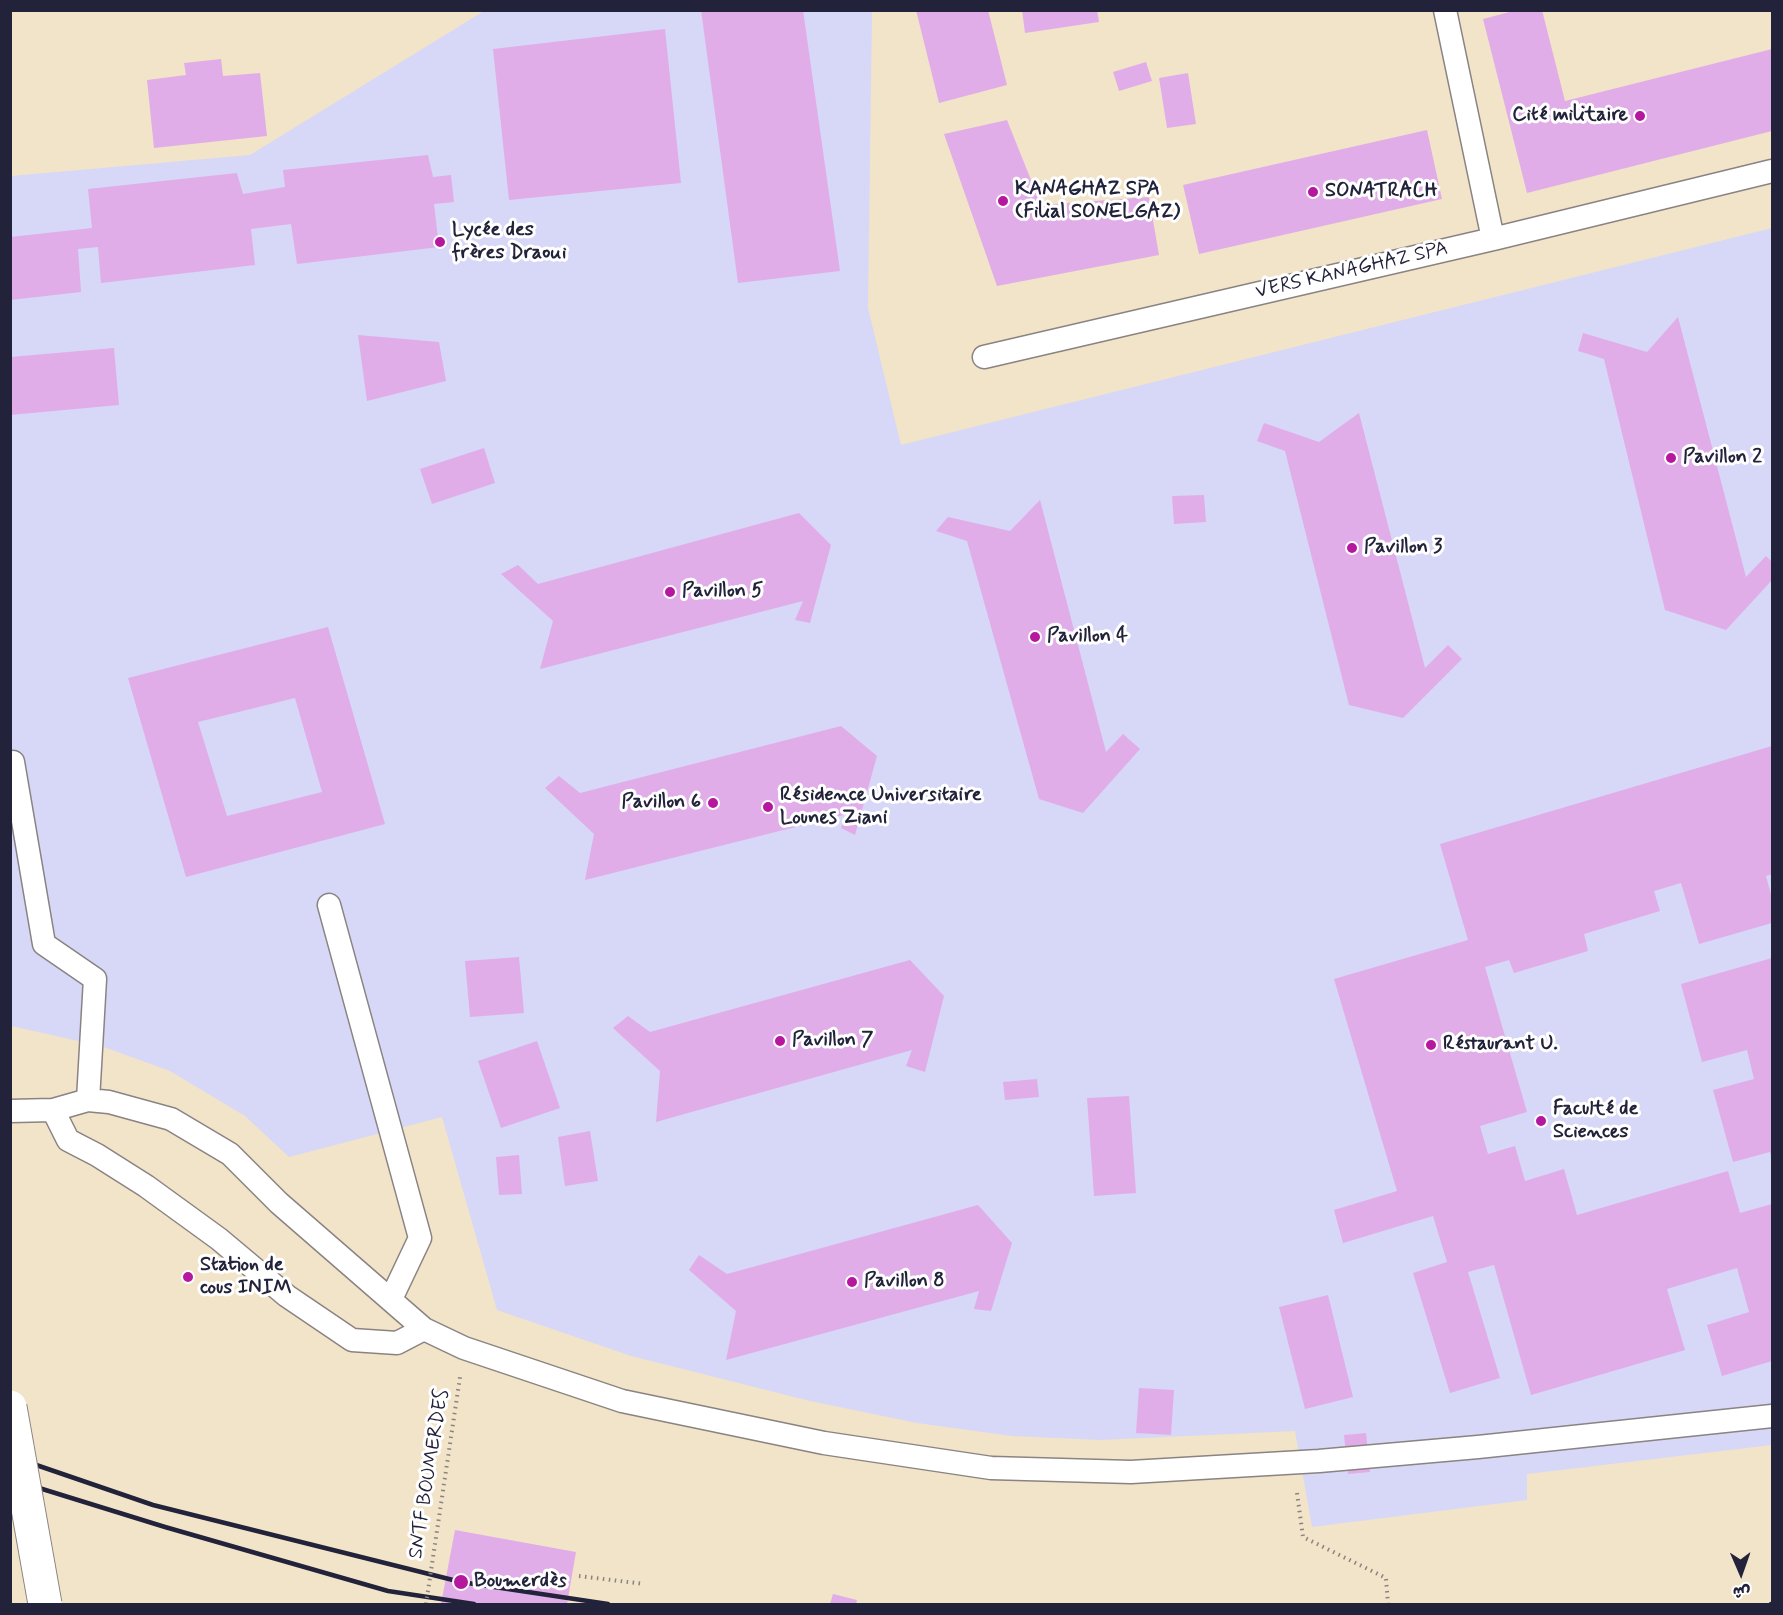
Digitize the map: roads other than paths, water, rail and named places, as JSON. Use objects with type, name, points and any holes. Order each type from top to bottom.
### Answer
[{"type":"main road","points":[[10,1407],[45,1605]]},
{"type":"lane","points":[[1445,10],[1493,239]]},
{"type":"lane","name":"VERS KANAGHAZ SPA","points":[[984,357],[1493,239],[1773,171]]},
{"type":"lane","points":[[14,762],[45,944],[95,979],[88,1100]]},
{"type":"lane","points":[[329,906],[420,1238],[391,1299]]},
{"type":"lane","points":[[10,1111],[53,1110],[88,1100],[109,1102],[171,1119],[230,1154],[279,1203],[424,1329],[464,1348],[622,1401],[824,1443],[991,1468],[1131,1472],[1478,1447],[1773,1416]]},
{"type":"lane","points":[[53,1110],[68,1140],[97,1155],[146,1186],[219,1239],[287,1296],[352,1340],[397,1344],[424,1329]]},
{"type":"railway","points":[[10,1456],[153,1505],[461,1582],[608,1604]]},
{"type":"railway","points":[[10,1479],[165,1527],[388,1591],[474,1604]]},
{"type":"place","name":"Cité militaire","points":[[1640,116]]},
{"type":"place","name":"SONATRACH","points":[[1313,192]]},
{"type":"place","name":"KANAGHAZ SPA (Filial SONELGAZ)","points":[[1003,201]]},
{"type":"place","name":"Lycée des frères Draoui","points":[[440,242]]},
{"type":"place","name":"Pavillon 2","points":[[1671,458]]},
{"type":"place","name":"Pavillon 3","points":[[1352,548]]},
{"type":"place","name":"Pavillon 5","points":[[670,592]]},
{"type":"place","name":"Pavillon 4","points":[[1035,637]]},
{"type":"place","name":"Pavillon 6","points":[[713,803]]},
{"type":"place","name":"Résidence Universitaire Lounes Ziani","points":[[768,807]]},
{"type":"place","name":"Pavillon 7","points":[[780,1041]]},
{"type":"place","name":"Réstaurant U.","points":[[1431,1045]]},
{"type":"place","name":"Faculté de Sciences","points":[[1541,1121]]},
{"type":"place","name":"Station de cous INIM","points":[[188,1277]]},
{"type":"place","name":"Pavillon 8","points":[[852,1282]]},
{"type":"place","name":"Boumerdès","points":[[461,1582]]}]
